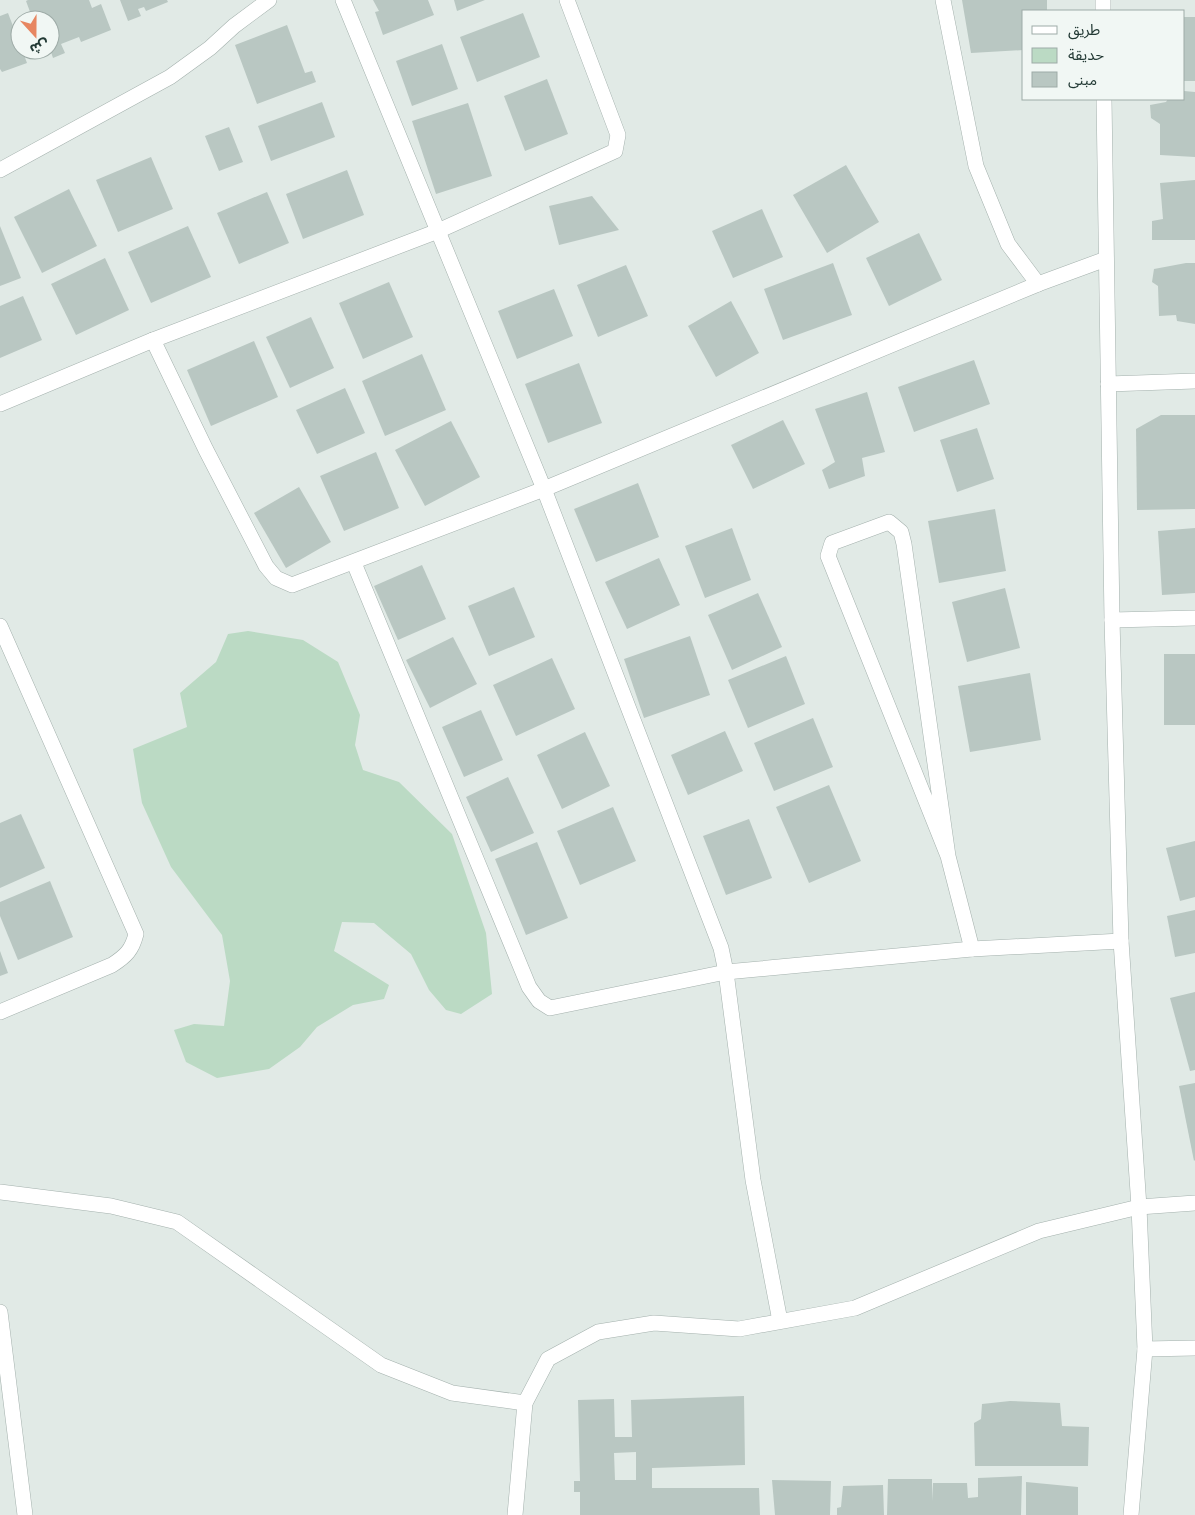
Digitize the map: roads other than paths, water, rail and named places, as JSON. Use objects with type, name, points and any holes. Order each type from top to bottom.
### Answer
[{"type":"street","points":[[0,170],[170,77],[210,48],[234,26],[269,0]]},
{"type":"street","points":[[343,0],[544,489],[721,948],[726,972],[752,1180],[780,1321]]},
{"type":"street","points":[[0,404],[153,340],[438,231],[615,151],[618,134],[567,0]]},
{"type":"street","points":[[943,0],[976,166],[1008,244],[1038,284]]},
{"type":"street","points":[[1104,100],[1112,620],[1121,941],[1139,1207],[1145,1349],[1131,1515]]},
{"type":"street","points":[[153,340],[266,566],[276,578],[292,585],[354,564],[544,489],[1038,284],[1106,259]]},
{"type":"street","points":[[1108,384],[1195,381]]},
{"type":"street","points":[[948,856],[828,556],[832,542],[889,522],[901,532],[904,544],[948,856],[972,949]]},
{"type":"street","points":[[354,564],[525,978],[539,1002],[550,1008],[726,972],[972,949],[1121,941]]},
{"type":"street","points":[[1112,620],[1195,618]]},
{"type":"street","points":[[0,626],[136,934],[132,947],[125,957],[112,965],[0,1012]]},
{"type":"street","points":[[0,1192],[111,1206],[178,1222],[381,1365],[452,1392],[525,1403]]},
{"type":"street","points":[[515,1515],[525,1403],[548,1359],[598,1332],[654,1323],[739,1329],[855,1308],[1039,1231],[1139,1207],[1195,1203]]},
{"type":"street","points":[[0,1312],[25,1515]]},
{"type":"street","points":[[1145,1349],[1195,1348]]}]
